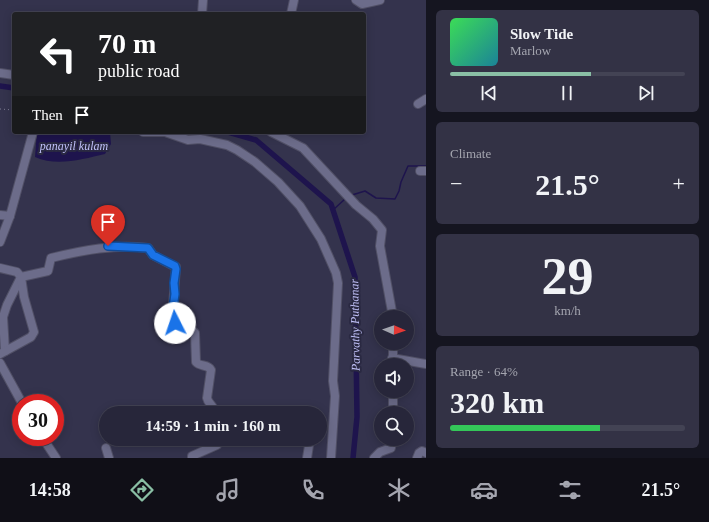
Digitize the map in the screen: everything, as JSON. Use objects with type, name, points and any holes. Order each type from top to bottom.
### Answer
[{"type":"street","points":[[202,12],[203,0]]},
{"type":"street","points":[[291,12],[294,0]]},
{"type":"street","points":[[356,0],[362,4],[380,0]]},
{"type":"street","points":[[0,73],[12,75]]},
{"type":"street","points":[[418,104],[426,99]]},
{"type":"street","points":[[0,242],[10,216],[33,134]]},
{"type":"street","points":[[171,134],[188,140],[200,139],[227,145],[255,162],[278,182],[300,206],[322,239],[336,273],[338,289],[334,376],[335,396],[331,458]]},
{"type":"street","points":[[275,134],[303,148],[356,206],[373,219],[382,230],[380,246],[392,310]]},
{"type":"street","points":[[0,215],[10,216]]},
{"type":"street","points":[[21,277],[48,271],[51,258],[116,246],[148,248],[153,255],[175,266],[175,294],[172,319],[175,323],[192,329],[195,332],[196,362],[208,367],[211,370],[207,399],[213,406]]},
{"type":"street","points":[[0,268],[17,272],[21,277],[24,297],[34,332],[31,337],[2,353]]},
{"type":"street","points":[[2,353],[3,317],[7,305],[21,277]]},
{"type":"street","points":[[0,363],[17,394]]},
{"type":"street","points":[[414,363],[426,364]]},
{"type":"street","points":[[48,446],[56,458]]},
{"type":"street","points":[[192,458],[192,456],[196,453],[215,446]]},
{"type":"street","points":[[307,458],[309,446]]},
{"type":"street","points":[[374,458],[380,452],[390,448],[390,446]]},
{"type":"street","points":[[106,448],[109,458]]},
{"type":"street","points":[[417,458],[419,453],[422,451],[426,453]]},
{"type":"path","points":[[0,109],[12,110]]},
{"type":"water","name":"panayil kulam","points":[[37,134],[110,134],[111,144],[105,154],[61,162],[43,160],[35,157]]},
{"type":"waterway","name":"Parvathy Puthanar","points":[[0,86],[12,88]]},
{"type":"waterway","name":"Parvathy Puthanar","points":[[235,134],[256,140],[331,204],[355,277],[357,417],[353,458]]},
{"type":"waterway","points":[[352,195],[365,191],[376,198],[395,199],[408,166],[426,166]]},
{"type":"waterway","points":[[333,210],[345,199]]},
{"type":"route","points":[[108,246],[148,248],[153,255],[176,267],[174,283],[175,294],[172,315],[172,320],[175,323]]}]
